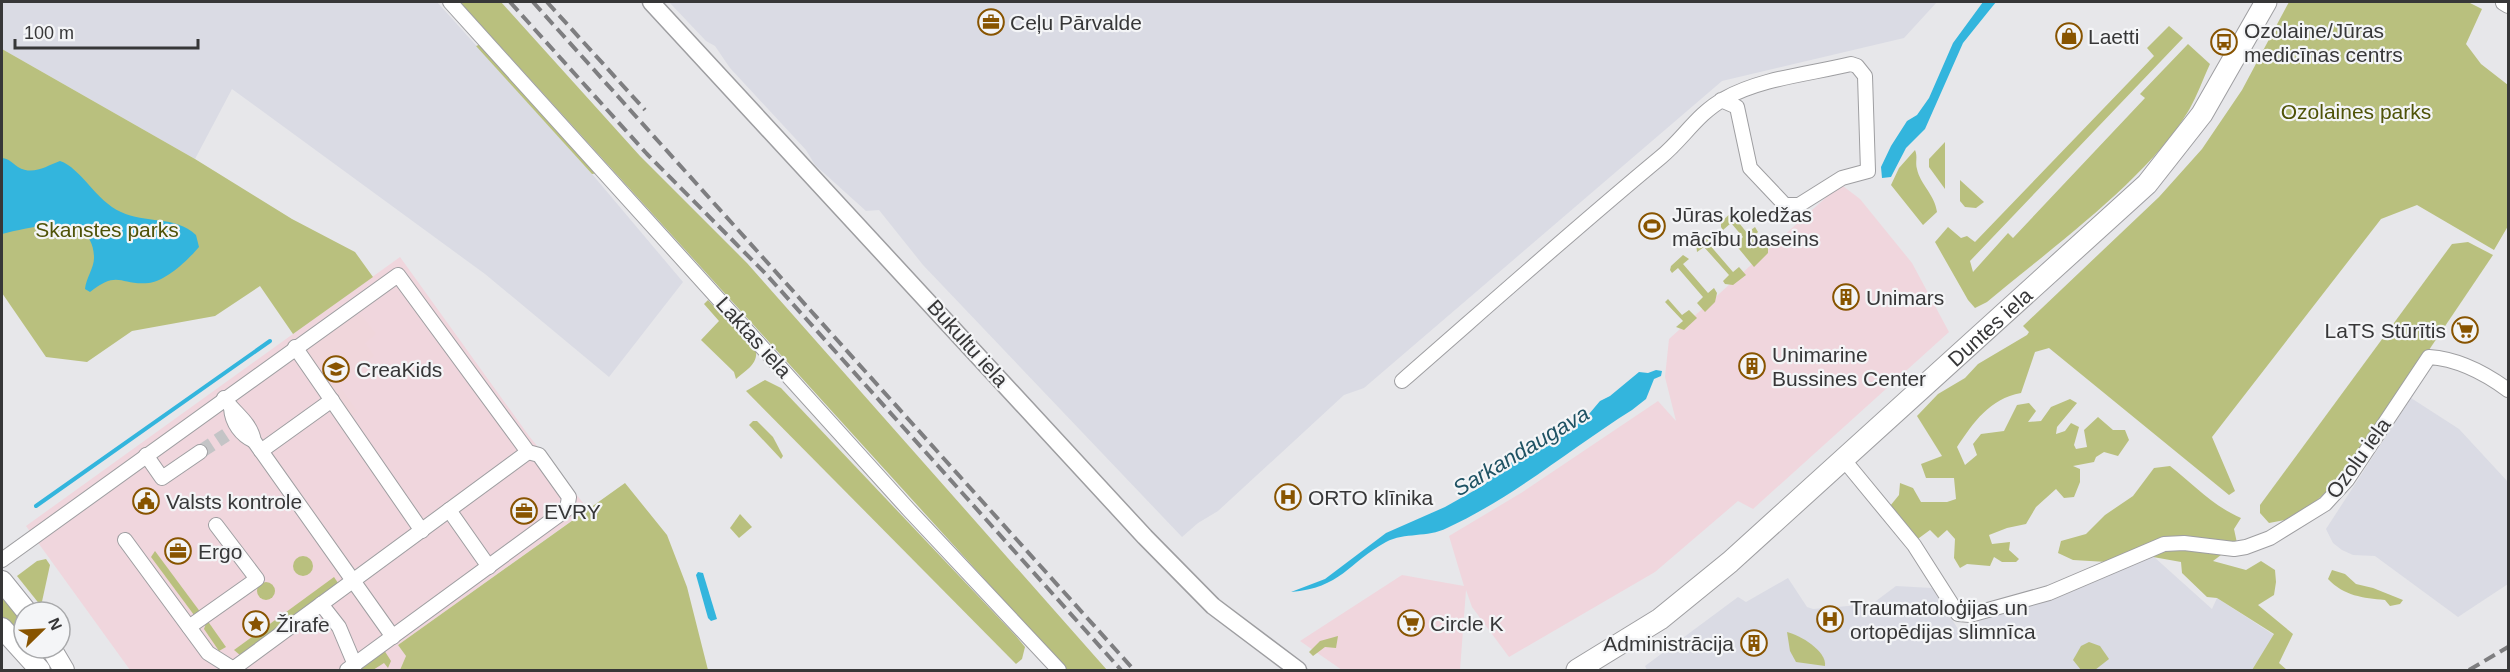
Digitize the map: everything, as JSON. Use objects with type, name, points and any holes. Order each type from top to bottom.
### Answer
[{"type":"main road","name":"Duntes iela","points":[[1577,670],[1660,619],[1730,562],[2146,184],[2202,114],[2266,2]]},
{"type":"main road","points":[[2,581],[17,600]]},
{"type":"main road","points":[[2,628],[40,670]]},
{"type":"street","name":"Laktas iela","points":[[450,2],[845,439],[1059,670]]},
{"type":"street","name":"Bukultu iela","points":[[651,2],[1145,537],[1214,606],[1298,670]]},
{"type":"street","points":[[1402,381],[1603,205],[1672,148],[1689,127],[1721,100],[1751,87],[1851,64],[1857,66],[1865,76],[1868,171],[1842,178],[1799,205],[1785,206],[1750,168],[1737,107],[1721,100]]},
{"type":"street","points":[[2,560],[146,455],[228,403],[295,347],[398,276],[528,452],[539,455],[569,497],[567,509],[351,668],[339,627],[321,604]]},
{"type":"street","points":[[295,347],[422,531]]},
{"type":"street","name":"Ozolu iela","points":[[1844,460],[1914,545],[1958,614],[1983,612],[2049,593],[2164,544],[2184,543],[2234,549],[2270,538],[2325,504],[2347,480],[2429,357],[2447,358],[2469,367],[2492,378],[2508,390]]},
{"type":"street","points":[[258,446],[332,400]]},
{"type":"street","points":[[228,403],[232,430],[258,446]]},
{"type":"street","points":[[228,403],[245,420],[258,446],[393,638]]},
{"type":"street","points":[[146,455],[162,478],[200,452]]},
{"type":"street","points":[[125,540],[208,653],[234,670],[528,452]]},
{"type":"street","points":[[449,510],[489,567]]},
{"type":"street","points":[[189,627],[257,579],[216,525]]},
{"type":"shaded area","points":[[2,2],[437,2],[592,174],[683,282],[609,377],[485,274],[232,89],[195,159],[2,49]]},
{"type":"shaded area","points":[[669,2],[1937,2],[1904,38],[1722,81],[1364,388],[1344,395],[1218,511],[1198,523],[1182,537],[923,265],[879,210],[866,211],[815,165],[806,150],[730,68],[715,46],[706,41]]},
{"type":"shaded area","points":[[1843,186],[1860,199],[1912,263],[1949,332],[1753,509],[1738,501],[1655,572],[1509,657],[1472,607],[1466,590],[1460,670],[1342,670],[1300,641],[1402,575],[1464,586],[1449,536],[1521,493],[1658,401],[1676,421],[1665,377],[1669,339],[1832,192]]},
{"type":"shaded area","points":[[400,257],[529,436],[588,509],[398,645],[406,656],[400,670],[130,670],[26,526]]},
{"type":"shaded area","name":"CreaKids","points":[[361,315],[376,334],[365,343],[374,356],[337,383],[357,411],[349,417],[305,348],[346,316]]},
{"type":"shaded area","points":[[2411,398],[2459,429],[2508,482],[2508,584],[2458,617],[2375,556],[2353,555],[2342,550],[2333,543],[2326,529]]},
{"type":"shaded area","points":[[2153,556],[2212,609],[2217,598],[2274,635],[2252,670],[1647,670],[1645,666],[1738,597],[1746,602],[1788,578],[1807,607],[1813,609],[1872,604],[1896,586],[1932,588],[1958,629]]},
{"type":"green space","points":[[460,2],[501,2],[640,156],[747,263],[1107,670],[1067,670]]},
{"type":"green space","name":"Ozolaines parks","points":[[2289,2],[2468,2],[2482,9],[2466,44],[2481,64],[2508,85],[2508,226],[2494,250],[2417,205],[2381,219],[2212,437],[2235,491],[2229,495],[2049,348],[2035,352],[2021,393],[2000,400],[1991,406],[1976,421],[1957,447],[1965,465],[1977,455],[1973,444],[1981,434],[2004,431],[2017,405],[2029,403],[2036,411],[2028,422],[2041,421],[2051,407],[2070,399],[2077,403],[2057,427],[2056,434],[2065,431],[2071,423],[2079,427],[2074,445],[2076,449],[2087,447],[2084,430],[2098,417],[2113,430],[2125,430],[2129,440],[2118,456],[2104,452],[2096,457],[2094,462],[2073,466],[2080,469],[2080,482],[2074,497],[2064,498],[2056,489],[2036,507],[2026,524],[1989,535],[1992,544],[2010,542],[2009,550],[2019,559],[2016,562],[2002,562],[1994,557],[1990,566],[1967,564],[1960,568],[1954,558],[1955,539],[1947,530],[1938,538],[1930,530],[1915,541],[1890,506],[1899,495],[1900,483],[1913,488],[1921,502],[1947,502],[1956,499],[1954,478],[1926,478],[1921,464],[1942,456],[1917,416],[1938,394],[1965,378],[1978,364],[2027,335],[2029,332],[2023,326],[2159,197],[2202,149],[2242,90]]},
{"type":"green space","points":[[2169,26],[2183,38],[1970,261],[1973,272],[2008,233],[2013,238],[2145,98],[2140,94],[2188,44],[2210,64],[2189,110],[2171,136],[2124,187],[1987,302],[1975,308],[1968,300],[1935,242],[1948,227],[1961,238],[1967,236],[1975,242],[2154,56],[2147,48]]},
{"type":"green space","points":[[481,44],[598,173],[592,174],[476,46]]},
{"type":"green space","name":"Skanstes parks","points":[[2,49],[195,159],[292,219],[355,252],[373,277],[293,334],[260,286],[215,316],[132,331],[87,362],[46,357],[2,293]]},
{"type":"green space","points":[[1945,142],[1945,189],[1929,167],[1929,159]]},
{"type":"green space","points":[[1915,150],[1916,166],[1937,212],[1923,225],[1891,185],[1899,168]]},
{"type":"green space","points":[[1960,180],[1984,202],[1976,208],[1965,207],[1960,201]]},
{"type":"green space","points":[[1732,212],[1742,213],[1736,219],[1747,233],[1755,227],[1758,232],[1752,238],[1760,248],[1768,242],[1768,253],[1754,267],[1735,244],[1743,237],[1731,223],[1723,230],[1721,227],[1721,222]]},
{"type":"green space","points":[[1706,234],[1714,237],[1708,243],[1733,272],[1739,267],[1746,275],[1733,285],[1725,284],[1723,281],[1729,275],[1704,247],[1697,252],[1696,243]]},
{"type":"green space","points":[[2468,242],[2493,255],[2404,387],[2335,484],[2314,503],[2285,520],[2269,523],[2260,513],[2260,505],[2452,244]]},
{"type":"green space","points":[[1683,255],[1689,259],[1683,264],[1708,293],[1714,288],[1717,293],[1715,302],[1705,312],[1697,303],[1703,297],[1678,268],[1672,273],[1670,270],[1671,266]]},
{"type":"green space","points":[[1668,299],[1682,315],[1689,310],[1697,318],[1684,330],[1676,327],[1683,321],[1665,302]]},
{"type":"green space","points":[[708,300],[756,351],[753,363],[736,379],[734,372],[701,340],[719,321],[704,304]]},
{"type":"green space","points":[[765,380],[781,388],[1016,636],[1025,647],[1022,659],[1016,664],[746,391]]},
{"type":"green space","points":[[757,421],[773,437],[783,456],[781,459],[749,425]]},
{"type":"green space","points":[[2170,466],[2212,501],[2241,518],[2234,529],[2237,543],[2213,561],[2246,570],[2261,561],[2275,570],[2274,595],[2258,605],[2293,634],[2279,663],[2287,670],[2252,670],[2274,634],[2217,598],[2207,597],[2182,573],[2181,562],[2142,555],[2124,563],[2073,560],[2058,553],[2061,541],[2086,534],[2105,515],[2133,496],[2154,468]]},
{"type":"green space","points":[[625,483],[667,535],[687,587],[708,670],[400,670],[406,656],[398,645]]},
{"type":"green space","points":[[740,514],[752,527],[739,538],[730,528]]},
{"type":"green space","points":[[155,551],[201,613],[194,615],[151,557]]},
{"type":"green space","points":[[303,556],[310,559],[313,566],[310,573],[303,576],[296,573],[293,566],[296,559]]},
{"type":"green space","points":[[46,559],[50,565],[42,600],[36,600],[17,576],[37,561]]},
{"type":"green space","points":[[2332,570],[2345,574],[2356,584],[2403,600],[2400,604],[2390,606],[2385,600],[2347,593],[2328,579]]},
{"type":"green space","points":[[334,577],[338,583],[241,656],[234,650]]},
{"type":"green space","points":[[266,582],[272,585],[275,591],[272,597],[266,600],[260,597],[257,591],[260,585]]},
{"type":"green space","points":[[2,593],[12,605],[12,626],[2,616]]},
{"type":"green space","points":[[207,620],[226,647],[219,651],[204,629]]},
{"type":"green space","points":[[1787,632],[1799,636],[1817,649],[1822,655],[1825,666],[1796,662],[1790,651]]},
{"type":"green space","points":[[1338,636],[1336,648],[1325,647],[1313,656],[1309,652],[1320,641]]},
{"type":"green space","points":[[2089,642],[2100,646],[2109,659],[2095,670],[2081,670],[2073,660],[2081,646]]},
{"type":"green space","points":[[384,650],[391,661],[388,668],[384,663],[373,670],[355,670]]},
{"type":"water","points":[[1983,2],[1996,2],[1963,43],[1925,129],[1906,148],[1891,177],[1882,178],[1881,167],[1891,146],[1907,121],[1917,115],[1929,98],[1953,43]]},
{"type":"water","points":[[2,158],[29,171],[60,161],[75,170],[112,207],[130,216],[169,222],[188,229],[196,235],[199,247],[176,269],[156,281],[139,283],[107,281],[90,292],[85,289],[94,258],[91,243],[83,233],[72,227],[58,225],[27,228],[2,234]]},
{"type":"water","points":[[1656,370],[1662,371],[1661,376],[1654,379],[1646,399],[1541,472],[1472,516],[1439,531],[1393,539],[1373,550],[1333,580],[1308,590],[1291,592],[1325,579],[1386,533],[1445,507],[1484,485],[1498,472],[1537,445],[1558,437],[1573,422],[1589,414],[1600,401],[1610,396],[1639,372],[1648,373]]},
{"type":"water","points":[[698,572],[703,573],[717,619],[711,621],[708,618],[696,575]]},
{"type":"waterway","points":[[36,506],[270,341]]},
{"type":"tunnel","points":[[200,452],[226,435]]},
{"type":"railway","points":[[510,2],[647,154],[765,273],[1121,670]]},
{"type":"railway","points":[[533,2],[1134,670]]},
{"type":"railway","points":[[547,2],[645,110]]},
{"type":"railway","points":[[2469,670],[2508,647]]},
{"type":"place","name":"Ceļu Pārvalde","points":[[991,22]]},
{"type":"place","name":"Laetti","points":[[2069,36]]},
{"type":"place","name":"Ozolaine/Jūras medicīnas centrs","points":[[2224,42]]},
{"type":"place","name":"Jūras koledžas mācību baseins","points":[[1652,226]]},
{"type":"place","name":"Unimars","points":[[1846,297]]},
{"type":"place","name":"LaTS Stūrītis","points":[[2465,330]]},
{"type":"place","name":"Unimarine Bussines Center","points":[[1752,366]]},
{"type":"place","name":"CreaKids","points":[[336,369]]},
{"type":"place","name":"ORTO klīnika","points":[[1288,497]]},
{"type":"place","name":"Valsts kontrole","points":[[146,501]]},
{"type":"place","name":"EVRY","points":[[524,511]]},
{"type":"place","name":"Ergo","points":[[178,551]]},
{"type":"place","name":"Traumatoloģijas un ortopēdijas slimnīca","points":[[1830,619]]},
{"type":"place","name":"Circle K","points":[[1411,623]]},
{"type":"place","name":"Žirafe","points":[[256,624]]},
{"type":"place","name":"Administrācija","points":[[1754,643]]},
{"type":"water label","name":"Sarkandaugava","points":[[1521,451]]}]
